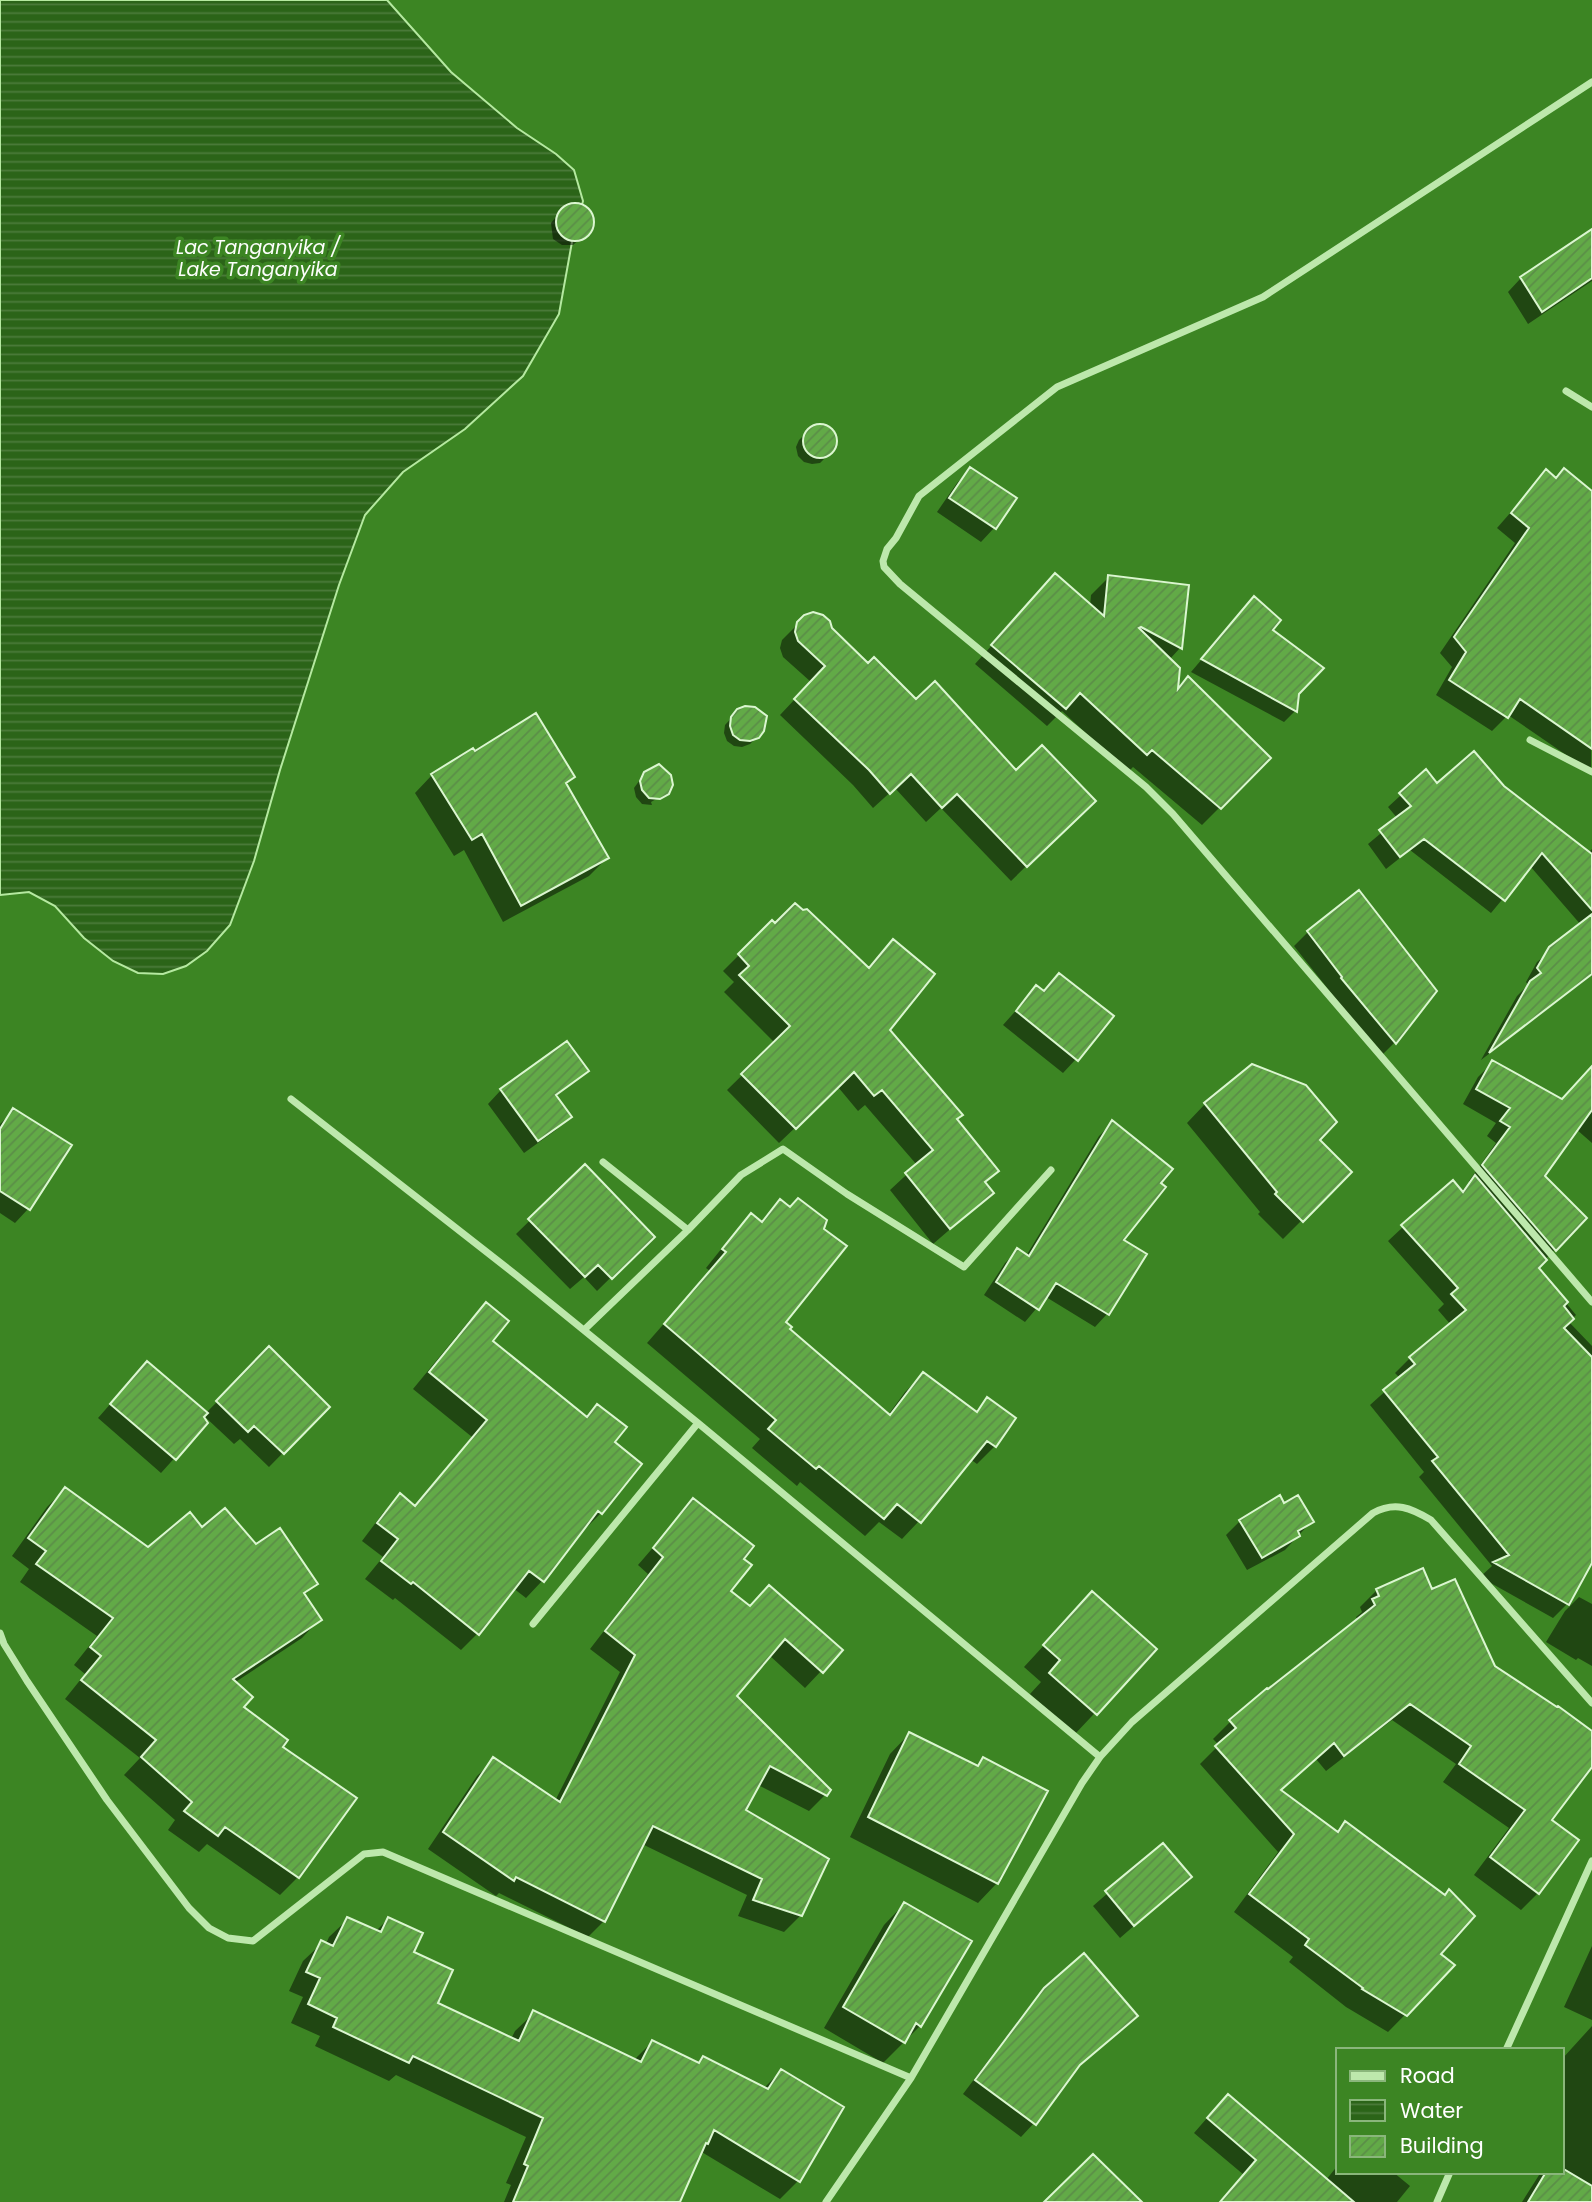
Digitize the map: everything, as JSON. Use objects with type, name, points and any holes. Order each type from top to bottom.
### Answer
[{"type":"street","points":[[1592,82],[1263,297],[1057,387],[919,495],[896,538],[887,549],[883,561],[884,567],[900,584],[1146,787],[1173,814],[1592,1302]]},
{"type":"street","points":[[1566,391],[1592,407]]},
{"type":"street","points":[[1530,740],[1592,772]]},
{"type":"street","points":[[291,1098],[584,1330],[1100,1757]]},
{"type":"street","points":[[584,1330],[741,1175],[783,1149],[848,1194],[964,1267],[1051,1170]]},
{"type":"street","points":[[603,1162],[688,1230]]},
{"type":"street","points":[[533,1624],[698,1423]]},
{"type":"street","points":[[826,2202],[911,2078],[1082,1783],[1100,1757],[1142,1713],[1373,1513],[1388,1506],[1414,1510],[1431,1520],[1592,1703]]},
{"type":"street","points":[[0,1633],[27,1681],[107,1800],[189,1908],[209,1928],[228,1938],[253,1941],[364,1854],[383,1852],[911,2078]]},
{"type":"street","points":[[1507,2048],[1592,1861]]},
{"type":"street","points":[[1437,2202],[1449,2174]]},
{"type":"water","name":"Lac Tanganyika / Lake Tanganyika","points":[[0,0],[387,0],[451,72],[517,128],[556,154],[574,170],[583,201],[572,242],[559,314],[523,376],[465,429],[403,472],[365,515],[339,585],[254,861],[230,925],[207,951],[186,966],[163,974],[138,973],[113,961],[84,938],[55,906],[29,892],[0,895]]},
{"type":"building","points":[[575,203],[588,209],[594,222],[588,235],[575,241],[562,235],[556,222],[562,209]]},
{"type":"building","points":[[1592,229],[1592,278],[1542,312],[1520,277]]},
{"type":"building","points":[[820,424],[832,429],[837,441],[832,453],[820,458],[808,453],[803,441],[808,429]]},
{"type":"building","points":[[970,467],[1017,498],[996,529],[949,498]]},
{"type":"building","points":[[1564,468],[1592,491],[1592,749],[1520,699],[1508,718],[1449,680],[1466,652],[1454,637],[1529,528],[1511,513],[1546,469],[1556,478]]},
{"type":"building","points":[[1055,573],[1104,616],[1108,575],[1189,585],[1182,649],[1139,628],[1180,668],[1178,689],[1188,676],[1271,758],[1221,809],[1152,750],[1147,755],[1080,693],[1066,709],[991,645]]},
{"type":"building","points":[[1254,596],[1281,620],[1273,630],[1324,668],[1299,694],[1297,712],[1201,659]]},
{"type":"building","points":[[813,612],[830,621],[832,628],[868,663],[874,657],[916,699],[935,681],[1016,770],[1042,745],[1096,801],[1027,867],[957,794],[942,808],[911,774],[890,794],[869,770],[794,699],[825,666],[798,641],[795,632],[797,622],[804,615]]},
{"type":"building","points":[[755,707],[767,716],[764,731],[759,738],[750,741],[740,740],[733,735],[730,726],[731,717],[737,709]]},
{"type":"building","points":[[536,713],[575,777],[566,783],[609,858],[521,906],[482,834],[472,840],[431,774],[473,748],[475,751]]},
{"type":"building","points":[[1474,751],[1504,786],[1592,854],[1592,910],[1542,853],[1505,901],[1424,839],[1400,857],[1379,830],[1411,806],[1399,793],[1426,769],[1437,783]]},
{"type":"building","points":[[659,764],[671,775],[673,785],[669,794],[660,799],[649,798],[642,790],[640,781],[644,772]]},
{"type":"building","points":[[1359,890],[1437,991],[1396,1044],[1341,978],[1307,931]]},
{"type":"building","points":[[795,903],[803,910],[807,909],[869,968],[893,939],[935,974],[890,1030],[963,1115],[957,1119],[999,1171],[985,1182],[994,1193],[950,1229],[905,1173],[933,1150],[882,1090],[874,1096],[854,1072],[796,1129],[741,1074],[790,1026],[739,975],[749,966],[738,954],[772,920],[775,923]]},
{"type":"building","points":[[1592,914],[1592,974],[1489,1053],[1530,981],[1541,973],[1537,968],[1549,947]]},
{"type":"building","points":[[1059,973],[1114,1016],[1078,1061],[1016,1011],[1036,985],[1044,991]]},
{"type":"building","points":[[567,1041],[589,1071],[556,1095],[572,1117],[538,1141],[500,1089]]},
{"type":"building","points":[[1492,1060],[1562,1099],[1592,1066],[1592,1110],[1545,1176],[1587,1218],[1556,1251],[1482,1165],[1510,1127],[1500,1121],[1510,1108],[1476,1089]]},
{"type":"building","points":[[1252,1064],[1306,1085],[1337,1122],[1320,1140],[1352,1172],[1303,1222],[1275,1194],[1277,1192],[1204,1103]]},
{"type":"building","points":[[13,1108],[72,1145],[30,1210],[0,1191],[0,1129]]},
{"type":"building","points":[[1112,1120],[1173,1169],[1161,1183],[1166,1187],[1124,1240],[1147,1254],[1109,1315],[1056,1283],[1039,1310],[996,1282],[1017,1248],[1029,1256]]},
{"type":"building","points":[[585,1164],[655,1237],[612,1279],[598,1265],[585,1277],[528,1219]]},
{"type":"building","points":[[1475,1175],[1547,1260],[1539,1268],[1568,1302],[1564,1306],[1574,1319],[1564,1328],[1592,1357],[1592,1563],[1569,1605],[1493,1562],[1509,1555],[1432,1461],[1438,1457],[1383,1390],[1415,1364],[1409,1357],[1466,1310],[1451,1294],[1458,1288],[1401,1225],[1453,1180],[1463,1192]]},
{"type":"building","points":[[798,1198],[827,1220],[824,1229],[847,1246],[786,1322],[792,1327],[790,1329],[890,1415],[923,1372],[977,1412],[987,1397],[1016,1418],[996,1447],[987,1441],[921,1523],[897,1504],[884,1519],[819,1466],[816,1469],[768,1429],[776,1420],[664,1324],[726,1252],[722,1249],[751,1213],[762,1222],[780,1199],[790,1207]]},
{"type":"building","points":[[486,1302],[509,1321],[493,1341],[587,1417],[597,1404],[627,1427],[615,1442],[642,1464],[602,1514],[598,1511],[544,1582],[529,1571],[479,1635],[413,1582],[411,1584],[381,1561],[398,1539],[377,1523],[400,1493],[415,1506],[487,1420],[429,1372]]},
{"type":"building","points":[[269,1346],[330,1407],[284,1454],[254,1426],[248,1432],[216,1401]]},
{"type":"building","points":[[147,1361],[208,1413],[204,1417],[208,1423],[176,1460],[110,1404]]},
{"type":"building","points":[[65,1487],[148,1547],[190,1512],[202,1527],[225,1508],[256,1544],[280,1528],[318,1584],[304,1593],[322,1620],[233,1679],[253,1697],[244,1707],[288,1740],[283,1747],[357,1798],[299,1878],[225,1827],[218,1836],[184,1811],[192,1802],[141,1757],[156,1740],[81,1680],[101,1656],[90,1647],[113,1618],[36,1564],[46,1551],[28,1538]]},
{"type":"building","points":[[1280,1495],[1284,1503],[1298,1495],[1314,1522],[1298,1531],[1300,1536],[1262,1558],[1239,1520]]},
{"type":"building","points":[[693,1498],[754,1546],[744,1559],[752,1565],[731,1591],[750,1606],[769,1585],[843,1650],[823,1673],[785,1639],[737,1696],[831,1790],[827,1796],[770,1766],[746,1810],[829,1859],[802,1916],[753,1900],[762,1879],[653,1826],[605,1922],[516,1877],[514,1881],[443,1832],[493,1757],[560,1802],[635,1655],[605,1631],[663,1557],[653,1548]]},
{"type":"building","points":[[1423,1568],[1432,1589],[1455,1579],[1495,1666],[1592,1731],[1592,1767],[1552,1820],[1579,1840],[1539,1894],[1490,1857],[1525,1810],[1459,1764],[1471,1746],[1410,1704],[1344,1756],[1334,1743],[1281,1790],[1338,1832],[1345,1821],[1445,1895],[1449,1889],[1475,1916],[1441,1954],[1455,1965],[1407,2016],[1362,1989],[1305,1945],[1309,1939],[1249,1894],[1294,1834],[1215,1746],[1236,1728],[1229,1720],[1375,1605],[1372,1599],[1379,1596],[1376,1589]]},
{"type":"building","points":[[1092,1591],[1157,1649],[1097,1715],[1049,1673],[1060,1660],[1043,1645]]},
{"type":"building","points":[[909,1732],[978,1766],[983,1757],[1048,1791],[998,1884],[868,1817]]},
{"type":"building","points":[[1163,1843],[1192,1877],[1134,1926],[1105,1891]]},
{"type":"building","points":[[904,1902],[972,1941],[921,2027],[916,2023],[905,2043],[843,2007]]},
{"type":"building","points":[[347,1917],[381,1932],[388,1917],[423,1933],[414,1952],[453,1970],[438,2003],[519,2041],[533,2010],[641,2062],[652,2040],[699,2063],[703,2056],[768,2089],[781,2069],[844,2107],[800,2182],[714,2130],[680,2202],[513,2202],[528,2166],[524,2164],[543,2118],[413,2056],[409,2063],[333,2027],[337,2018],[308,2004],[320,1978],[306,1972],[321,1940],[333,1946]]},
{"type":"building","points":[[1084,1953],[1138,2016],[1080,2065],[1036,2125],[975,2080],[1044,1988]]},
{"type":"building","points":[[1228,2094],[1354,2202],[1220,2202],[1256,2160],[1207,2118]]},
{"type":"building","points":[[1093,2154],[1142,2202],[1044,2202]]},
{"type":"building","points":[[1564,2169],[1592,2186],[1592,2202],[1528,2202],[1545,2174],[1564,2174]]}]
